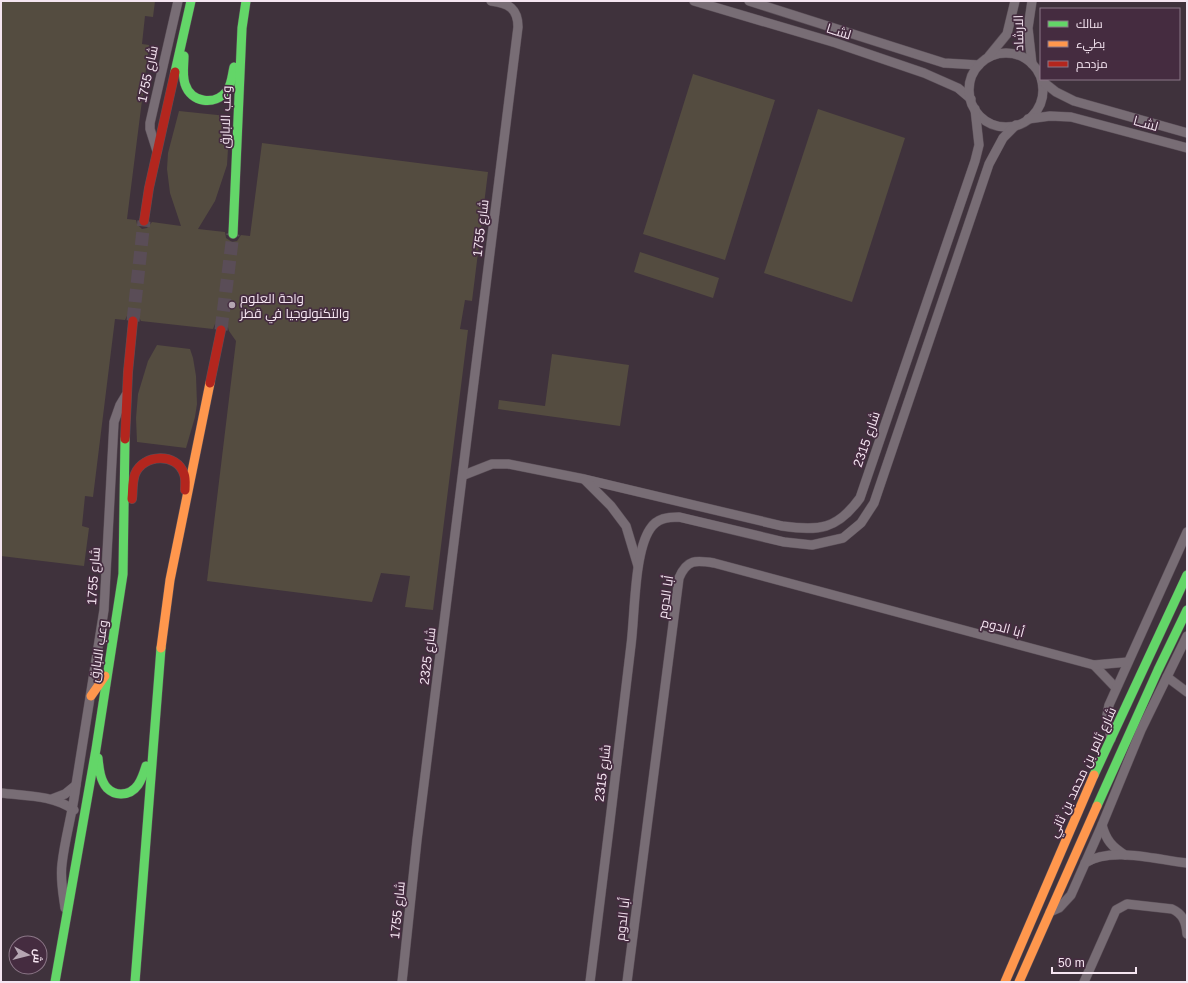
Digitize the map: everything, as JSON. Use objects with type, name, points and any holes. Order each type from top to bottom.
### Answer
[{"type":"street","name":"شارع 1755","points":[[157,153],[150,129],[150,123],[178,1]]},
{"type":"street","points":[[144,221],[190,1]]},
{"type":"street","name":"وعب الابارق","points":[[233,234],[242,28],[246,1]]},
{"type":"street","name":"شارع 1755","points":[[464,475],[518,27],[517,15],[511,7],[491,1]]},
{"type":"street","name":"لشــا","points":[[694,1],[836,43],[917,70],[953,85],[971,99]]},
{"type":"street","name":"لشــا","points":[[749,1],[939,62],[979,65]]},
{"type":"street","name":"الارشاد","points":[[987,58],[1007,34],[1015,1]]},
{"type":"street","name":"الارشاد","points":[[1032,1],[1028,28],[1032,64]]},
{"type":"street","points":[[186,23],[184,70],[186,85],[194,97],[204,101],[217,100],[228,89],[242,28]]},
{"type":"street","points":[[1040,78],[1032,64],[1024,57],[1008,53],[998,54],[987,58],[979,65],[970,81],[971,99],[975,110],[984,119],[996,125],[1016,125],[1028,120],[1042,99],[1042,81]]},
{"type":"street","name":"لشــا","points":[[1042,81],[1056,92],[1074,101],[1187,133]]},
{"type":"street","name":"شارع 2315","points":[[464,475],[498,464],[584,479],[782,526],[814,529],[824,528],[843,517],[860,498],[976,161],[979,138],[975,110]]},
{"type":"street","name":"لشــا","points":[[1028,120],[1050,116],[1071,117],[1187,148]]},
{"type":"street","name":"شارع 2315","points":[[590,982],[633,630],[638,567],[650,528],[656,522],[664,518],[679,517],[784,542],[812,545],[843,538],[861,523],[874,503],[989,164],[1003,138],[1016,125]]},
{"type":"street","name":"وعب الابارق","points":[[55,982],[96,749],[109,669],[125,552],[125,456],[127,393],[133,321]]},
{"type":"street","points":[[135,982],[164,615],[221,330]]},
{"type":"street","name":"شارع 1755","points":[[66,919],[62,886],[62,864],[74,810],[76,785],[91,696],[106,591],[114,422],[120,405],[127,393]]},
{"type":"street","points":[[125,552],[135,475],[146,462],[151,459],[162,458],[177,465],[181,469],[185,480],[184,513]]},
{"type":"street","name":"شارع 2325","points":[[417,840],[464,475]]},
{"type":"street","name":"شارع 2315","points":[[584,479],[611,506],[626,526],[638,567]]},
{"type":"street","points":[[1111,739],[1107,712],[1116,688],[1187,532]]},
{"type":"street","name":"أبا الدوم","points":[[627,982],[679,578],[683,569],[688,564],[698,561],[714,563],[1094,665],[1128,662]]},
{"type":"street","name":"شارع ثامر بن محمد بن ثاني","points":[[1005,982],[1051,872],[1187,575]]},
{"type":"street","name":"شارع ثامر بن محمد بن ثاني","points":[[1019,982],[1187,610]]},
{"type":"street","points":[[1050,912],[1065,903],[1071,895],[1141,730],[1187,636]]},
{"type":"street","points":[[1094,665],[1116,688]]},
{"type":"street","points":[[91,696],[101,684],[109,669]]},
{"type":"street","points":[[1167,677],[1187,692]]},
{"type":"street","points":[[96,749],[101,777],[104,784],[113,792],[119,794],[128,793],[137,786],[152,753]]},
{"type":"street","points":[[51,799],[66,794],[76,785]]},
{"type":"street","points":[[1,793],[51,799],[59,801],[74,810]]},
{"type":"street","points":[[1102,825],[1110,845],[1127,856]]},
{"type":"street","name":"شارع 1755","points":[[402,982],[417,840]]},
{"type":"street","points":[[1085,863],[1093,858],[1101,856],[1127,856],[1187,863]]},
{"type":"street","points":[[1084,982],[1113,916],[1121,906],[1133,905],[1178,912],[1185,921],[1187,934]]},
{"type":"building","name":"واحة العلوم والتكنولوجيا في قطر","points":[[1,1],[155,1],[153,17],[145,16],[142,44],[149,45],[127,219],[136,220],[137,224],[142,229],[147,228],[152,222],[181,226],[170,193],[167,169],[168,153],[179,111],[227,116],[229,132],[227,165],[215,201],[198,229],[225,232],[226,238],[232,242],[237,241],[241,235],[250,236],[262,143],[488,172],[472,301],[465,300],[460,329],[468,330],[433,610],[405,607],[410,576],[381,573],[372,602],[207,581],[236,341],[229,331],[227,324],[222,322],[215,324],[213,329],[141,321],[138,315],[134,313],[127,316],[125,320],[115,319],[93,497],[85,496],[82,526],[89,528],[84,566],[1,556]]},
{"type":"building","points":[[693,74],[775,100],[725,260],[643,234]]},
{"type":"building","points":[[818,109],[905,138],[852,302],[764,273]]},
{"type":"building","points":[[640,252],[719,278],[713,298],[634,272]]},
{"type":"building","points":[[157,345],[190,349],[193,358],[196,376],[197,404],[195,417],[186,448],[137,442],[136,418],[138,394],[148,361]]},
{"type":"building","points":[[552,354],[629,365],[620,426],[498,409],[499,400],[545,406]]},
{"type":"tunnel","points":[[133,321],[144,221]]},
{"type":"tunnel","points":[[221,330],[233,234]]},
{"type":"traffic: fast","points":[[175,72],[191,1]]},
{"type":"traffic: fast","points":[[233,234],[242,28],[246,1]]},
{"type":"traffic: fast","points":[[184,56],[184,81],[188,90],[198,99],[210,100],[222,96],[229,88],[234,67]]},
{"type":"traffic: fast","points":[[55,982],[96,749],[123,574],[125,439]]},
{"type":"traffic: fast","points":[[1094,775],[1187,575]]},
{"type":"traffic: fast","points":[[1097,806],[1158,670],[1187,610]]},
{"type":"traffic: fast","points":[[135,982],[161,648]]},
{"type":"traffic: fast","points":[[98,758],[100,774],[105,785],[110,791],[117,794],[127,793],[135,789],[141,781],[146,766]]},
{"type":"traffic: slow","points":[[161,648],[170,580],[210,383]]},
{"type":"traffic: slow","points":[[91,696],[105,676]]},
{"type":"traffic: slow","points":[[1005,982],[1094,775]]},
{"type":"traffic: slow","points":[[1019,982],[1097,806]]},
{"type":"traffic: jam","points":[[144,221],[149,188],[175,72]]},
{"type":"traffic: jam","points":[[125,439],[128,372],[133,321]]},
{"type":"traffic: jam","points":[[210,383],[221,330]]},
{"type":"traffic: jam","points":[[132,499],[135,474],[139,467],[152,459],[168,459],[175,462],[185,476],[185,490]]},
{"type":"place","name":"واحة العلوم والتكنولوجيا في قطر","points":[[232,305]]}]
